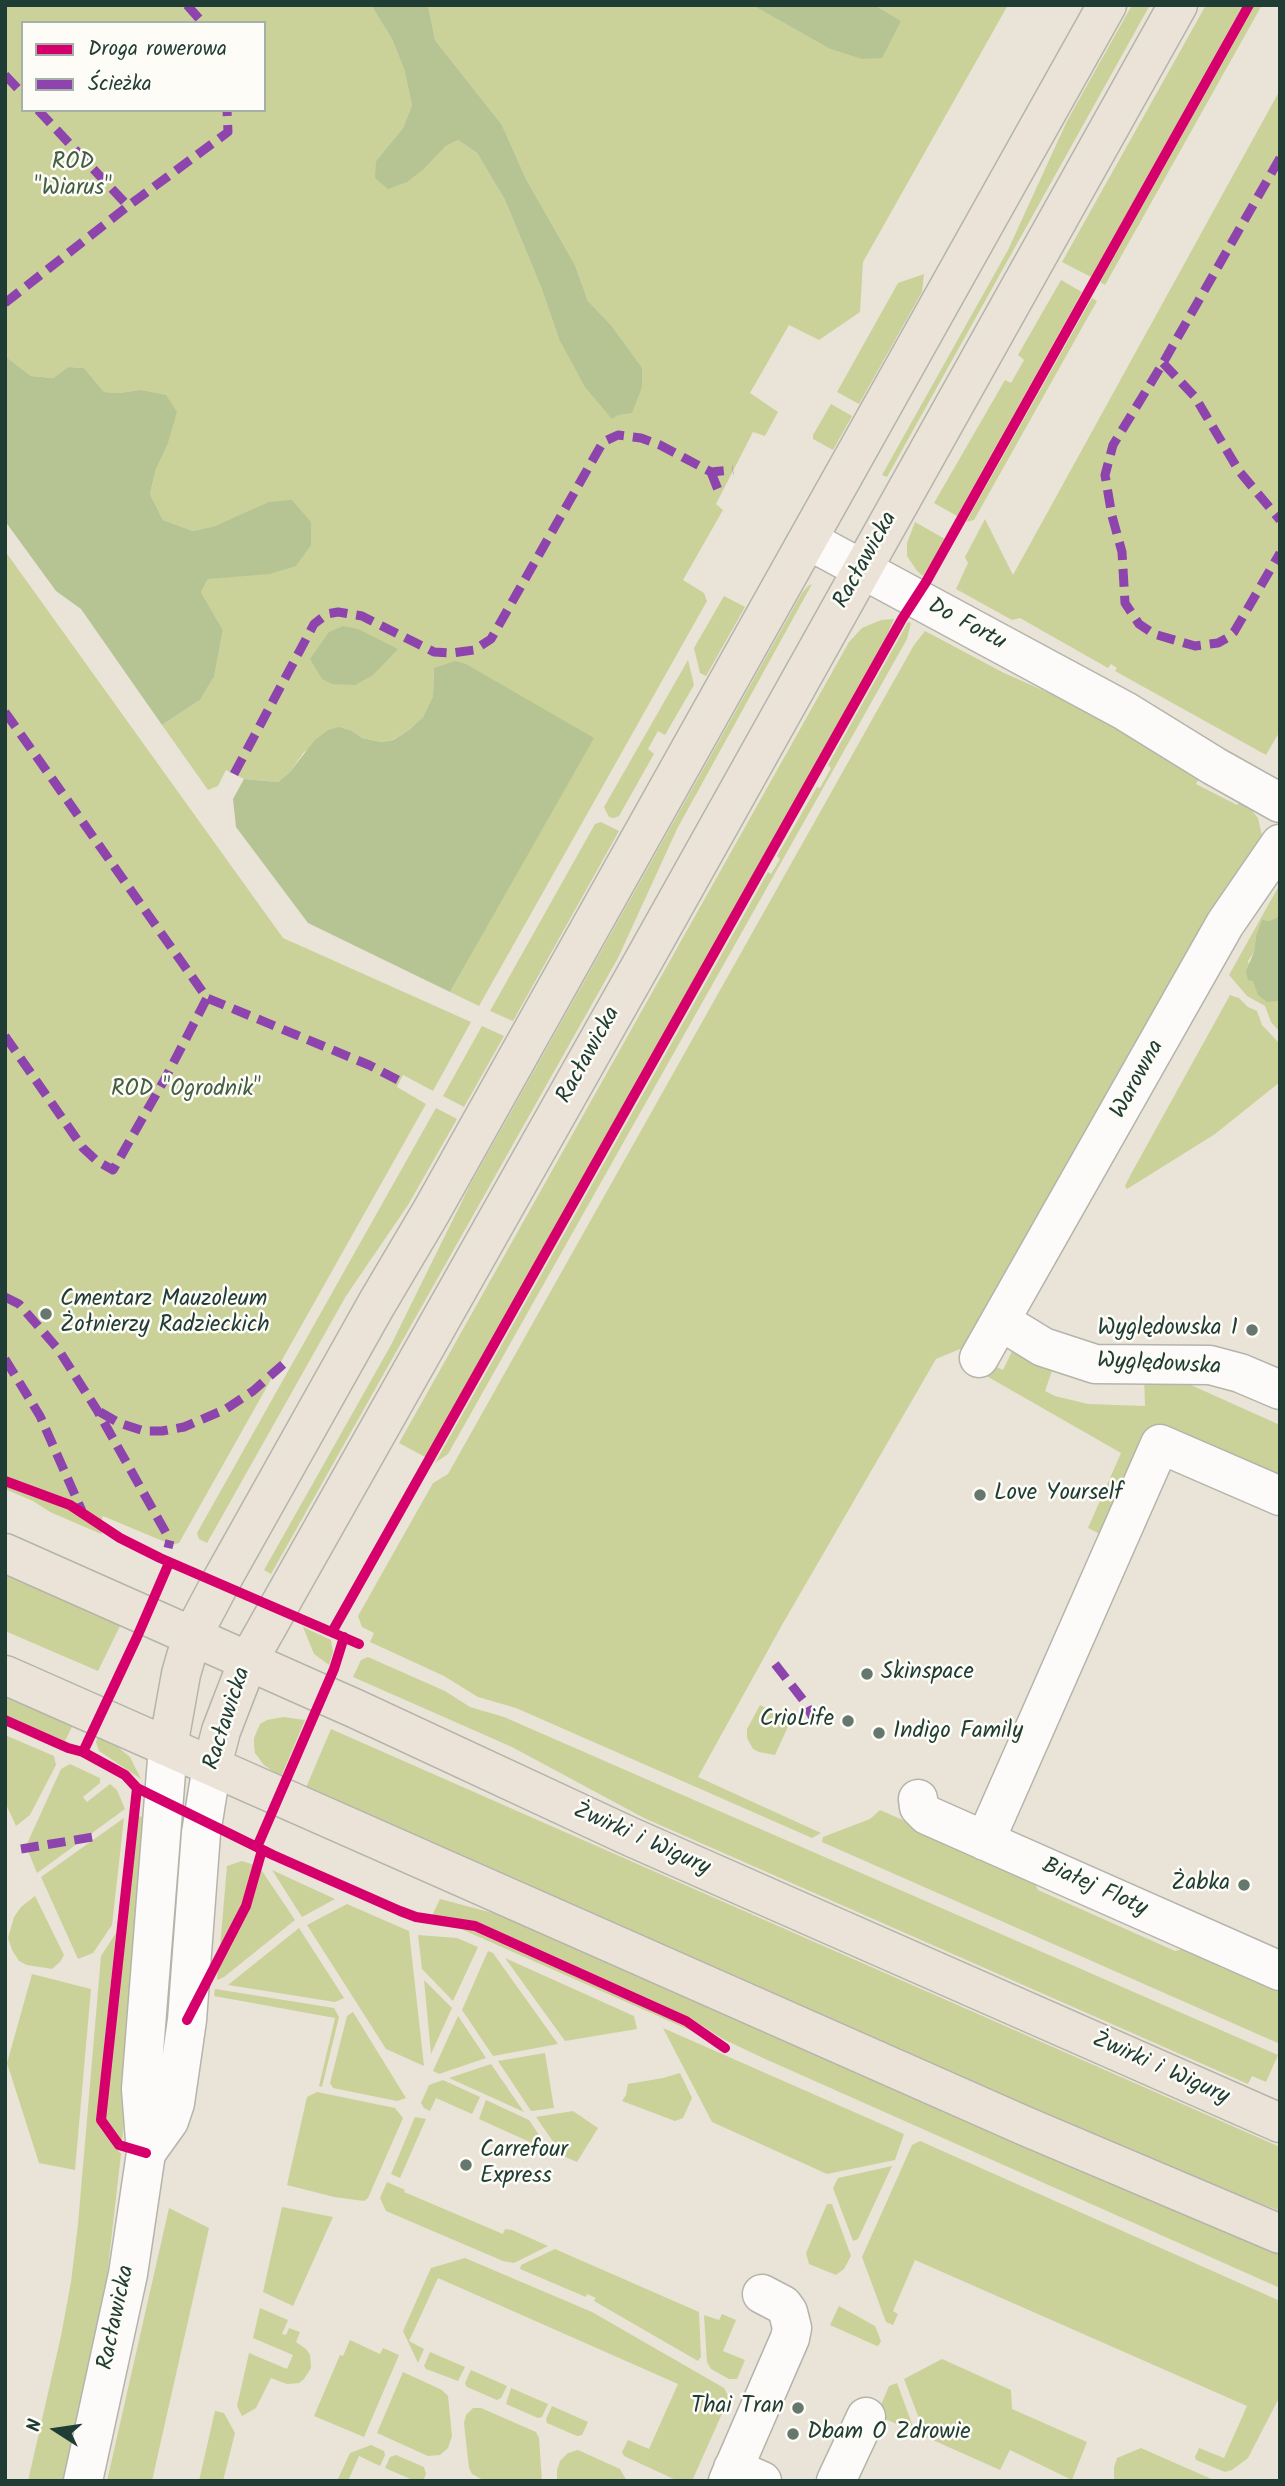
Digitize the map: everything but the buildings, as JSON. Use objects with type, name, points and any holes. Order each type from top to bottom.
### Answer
[{"type":"main road","name":"Racławicka","points":[[168,1747],[181,1674],[192,1636],[1107,5]]},
{"type":"main road","name":"Racławicka","points":[[212,1766],[220,1731],[248,1661],[1178,5]]},
{"type":"main road","name":"Żwirki i Wigury","points":[[5,1553],[356,1709],[631,1837],[1280,2123]]},
{"type":"main road","points":[[5,1675],[1012,2120],[1280,2234]]},
{"type":"street","name":"Do Fortu","points":[[808,540],[1125,711],[1280,803]]},
{"type":"street","name":"Do Fortu","points":[[1125,711],[1218,753],[1280,787]]},
{"type":"street","name":"Do Fortu","points":[[1125,711],[1208,778],[1280,818]]},
{"type":"street","name":"Warowna","points":[[979,1358],[1225,924],[1280,844]]},
{"type":"street","name":"Wyględowska","points":[[1003,1319],[1012,1328],[1043,1347],[1095,1364],[1210,1365],[1240,1373],[1280,1390]]},
{"type":"street","points":[[985,1841],[1160,1444],[1280,1496]]},
{"type":"street","name":"Racławicka","points":[[83,2481],[128,2274],[146,2153],[141,2090],[168,1747]]},
{"type":"street","name":"Racławicka","points":[[146,2153],[169,2121],[177,2090],[187,2020],[201,1833],[212,1766]]},
{"type":"street","name":"Białej Floty","points":[[918,1799],[919,1807],[927,1815],[1280,1971]]},
{"type":"street","points":[[741,2477],[792,2328],[791,2318],[783,2305],[762,2294]]},
{"type":"street","points":[[836,2481],[866,2417]]},
{"type":"green space","name":"ROD \"Wiarus\"","points":[[5,5],[371,5],[392,39],[404,69],[412,105],[403,128],[376,161],[425,168],[446,146],[458,140],[477,153],[505,200],[559,339],[610,324],[588,301],[575,265],[526,179],[502,125],[435,40],[428,5],[752,5],[828,48],[901,21],[875,5],[1008,5],[863,262],[860,312],[819,340],[789,325],[750,393],[778,412],[765,436],[753,432],[716,504],[723,510],[683,580],[704,593],[707,601],[479,1006],[450,992],[593,738],[434,668],[433,696],[423,717],[392,740],[381,742],[362,738],[352,731],[304,752],[289,773],[278,782],[244,779],[226,770],[218,786],[208,790],[162,725],[200,700],[214,677],[223,630],[201,592],[208,579],[238,575],[242,515],[193,531],[163,520],[150,494],[156,469],[167,446],[140,390],[104,392],[84,368],[68,367],[53,378],[31,376],[5,356]]},
{"type":"green space","points":[[371,5],[428,5],[435,40],[502,125],[526,179],[575,265],[588,301],[610,324],[642,368],[642,387],[632,413],[618,415],[612,419],[585,387],[559,339],[505,200],[477,153],[458,140],[446,146],[407,182],[388,189],[375,178],[376,161],[403,128],[412,105],[404,69],[392,39]]},
{"type":"green space","points":[[752,5],[875,5],[901,21],[882,58],[862,59],[828,48]]},
{"type":"green space","points":[[1132,5],[1150,5],[887,477],[882,475],[1008,250],[1067,121]]},
{"type":"green space","points":[[1206,5],[1243,5],[1091,277],[1062,262]]},
{"type":"green space","points":[[1255,5],[1262,5],[1105,285],[1100,282]]},
{"type":"green space","points":[[1280,90],[1280,731],[1266,755],[1115,671],[1117,668],[1111,664],[1108,668],[1020,618],[1012,620],[956,589],[968,563],[965,557],[985,519],[1013,575]]},
{"type":"green space","points":[[924,274],[922,292],[859,404],[837,392],[898,283]]},
{"type":"green space","points":[[1061,280],[1082,292],[957,516],[934,503],[1005,380],[1011,383],[1024,360],[1018,355]]},
{"type":"green space","points":[[1092,298],[1097,301],[974,520],[966,522]]},
{"type":"green space","points":[[5,356],[31,376],[53,378],[68,367],[84,368],[104,392],[140,390],[166,395],[177,412],[167,446],[156,469],[150,494],[163,520],[193,531],[215,526],[269,502],[292,500],[311,522],[311,545],[296,566],[270,574],[208,579],[201,592],[223,630],[214,677],[200,700],[162,725],[81,609],[56,591],[5,521]]},
{"type":"green space","points":[[831,404],[852,416],[833,450],[813,439]]},
{"type":"green space","points":[[915,522],[945,539],[923,576],[907,556],[907,543]]},
{"type":"green space","name":"ROD \"Ogrodnik\"","points":[[5,551],[283,938],[471,1022],[433,1091],[403,1075],[397,1087],[426,1104],[179,1543],[172,1545],[103,1516],[101,1521],[70,1500],[5,1476]]},
{"type":"green space","points":[[812,584],[677,829],[618,958],[271,1574],[264,1570],[391,1345],[470,1185],[802,593]]},
{"type":"green space","points":[[724,596],[745,607],[706,676],[700,673],[694,648]]},
{"type":"green space","points":[[894,619],[883,645],[431,1448],[425,1457],[399,1443],[849,642],[862,628],[881,620]]},
{"type":"green space","points":[[908,622],[911,623],[907,639],[448,1454],[435,1463],[768,872],[771,874],[780,859],[777,856],[817,787],[820,788],[831,768],[828,765]]},
{"type":"green space","points":[[343,626],[358,629],[398,649],[373,675],[355,685],[332,684],[322,679],[310,659],[329,632]]},
{"type":"green space","points":[[925,631],[1004,673],[1108,719],[1139,737],[1174,765],[1199,778],[1196,784],[1237,805],[1240,802],[1248,806],[1258,818],[1262,836],[1260,845],[967,1352],[960,1349],[936,1359],[782,1625],[698,1777],[821,1833],[812,1838],[516,1708],[478,1697],[444,1676],[370,1642],[374,1633],[362,1627],[358,1616],[433,1483],[448,1474],[914,645]]},
{"type":"green space","points":[[688,660],[694,685],[665,735],[658,731],[648,749],[654,754],[619,816],[609,817],[604,807]]},
{"type":"green space","points":[[455,661],[466,664],[594,738],[450,992],[308,923],[236,827],[233,799],[244,779],[278,782],[289,773],[315,740],[328,730],[339,727],[362,738],[381,742],[393,740],[423,717],[433,696],[434,668]]},
{"type":"green space","points":[[601,822],[619,831],[513,1021],[490,1011],[595,824]]},
{"type":"green space","points":[[1280,884],[1280,916],[1269,921],[1256,936],[1254,952],[1248,961],[1253,980],[1280,1001],[1280,1032],[1271,1022],[1265,1006],[1247,996],[1229,975]]},
{"type":"green space","points":[[1280,916],[1280,1001],[1267,1002],[1258,995],[1253,981],[1248,980],[1246,971],[1262,920],[1269,921]]},
{"type":"green space","points":[[1230,995],[1257,1011],[1262,1025],[1280,1044],[1280,1082],[1215,1134],[1127,1189],[1125,1186],[1131,1174]]},
{"type":"green space","points":[[482,1026],[504,1036],[464,1107],[443,1096]]},
{"type":"green space","points":[[436,1108],[457,1119],[408,1205],[346,1296],[207,1543],[199,1539],[197,1533]]},
{"type":"green space","points":[[1013,1349],[1054,1365],[1045,1391],[1055,1396],[1088,1404],[1145,1406],[1144,1376],[1173,1377],[1280,1425],[1280,1505],[1169,1457],[1106,1537],[1088,1528],[1121,1453],[983,1374],[990,1364],[1003,1370]]},
{"type":"green space","points":[[5,1486],[68,1509],[102,1532],[101,1534],[50,1512],[5,1489]]},
{"type":"green space","points":[[5,1570],[121,1624],[98,1671],[5,1631]]},
{"type":"green space","points":[[303,1627],[331,1640],[333,1652],[329,1665],[314,1654]]},
{"type":"green space","points":[[368,1657],[445,1691],[470,1707],[504,1717],[1278,2055],[1266,2082],[1252,2076],[1248,2084],[644,1818],[512,1747],[353,1677],[361,1660]]},
{"type":"green space","points":[[5,1692],[74,1723],[65,1741],[5,1715]]},
{"type":"green space","points":[[760,1705],[791,1720],[775,1755],[753,1749],[747,1738],[747,1729]]},
{"type":"green space","points":[[283,1717],[305,1720],[281,1777],[264,1765],[255,1753],[254,1738],[260,1724]]},
{"type":"green space","points":[[331,1729],[1280,2147],[1280,2211],[1156,2163],[305,1790]]},
{"type":"green space","points":[[5,1735],[54,1756],[56,1765],[30,1815],[16,1826],[5,1802]]},
{"type":"green space","points":[[98,1736],[113,1743],[130,1757],[141,1779],[99,1751],[96,1742]]},
{"type":"green space","points":[[70,1764],[100,1778],[100,1783],[83,1797],[87,1802],[110,1784],[117,1790],[125,1809],[37,1873],[26,1846],[61,1769]]},
{"type":"green space","points":[[880,1810],[1031,1876],[1038,1890],[1175,1951],[1191,1947],[1280,1987],[1280,2044],[822,1842],[823,1837],[870,1819]]},
{"type":"green space","points":[[138,1816],[149,1818],[122,2143],[106,2124],[105,2115]]},
{"type":"green space","points":[[124,1818],[112,1925],[93,1953],[78,1959],[41,1877]]},
{"type":"green space","points":[[242,1861],[254,1865],[242,1904],[220,1947],[227,1866]]},
{"type":"green space","points":[[260,1868],[295,1920],[217,1980],[218,1966],[248,1908]]},
{"type":"green space","points":[[272,1870],[335,1899],[302,1917]]},
{"type":"green space","points":[[35,1896],[64,1955],[52,1969],[19,1961],[8,1938],[14,1917],[21,1907]]},
{"type":"green space","points":[[440,1899],[512,1918],[1280,2255],[1280,2288],[763,2058],[723,2039],[687,2016],[536,1948],[474,1922],[432,1916]]},
{"type":"green space","points":[[347,1904],[409,1931],[424,2066],[386,2049],[307,1925]]},
{"type":"green space","points":[[299,1928],[344,1998],[335,2002],[228,1985]]},
{"type":"green space","points":[[461,1929],[471,1930],[685,2025],[701,2035]]},
{"type":"green space","points":[[116,1933],[97,2116],[101,2129],[121,2154],[104,2303],[66,2481],[28,2481],[71,2282],[101,1956]]},
{"type":"green space","points":[[418,1935],[457,1938],[478,1947],[453,2001],[422,1969]]},
{"type":"green space","points":[[488,1951],[493,1953],[558,2044],[493,2056],[462,2010]]},
{"type":"green space","points":[[505,1958],[634,2016],[637,2029],[565,2041]]},
{"type":"green space","points":[[32,1974],[91,1989],[75,2170],[39,2163],[7,2063]]},
{"type":"green space","points":[[424,1980],[452,2008],[431,2054]]},
{"type":"green space","points":[[215,1989],[334,2008],[339,2017],[322,2087],[319,2086],[335,2018],[214,1996]]},
{"type":"green space","points":[[353,2012],[406,2098],[397,2101],[333,2088],[330,2083],[347,2016]]},
{"type":"green space","points":[[458,2016],[486,2058],[439,2074],[433,2071]]},
{"type":"green space","points":[[663,2028],[904,2134],[895,2160],[827,2174],[712,2122]]},
{"type":"green space","points":[[545,2053],[554,2108],[531,2111],[498,2061]]},
{"type":"green space","points":[[491,2064],[524,2112],[449,2078]]},
{"type":"green space","points":[[680,2073],[692,2098],[683,2118],[675,2121],[622,2101],[628,2084]]},
{"type":"green space","points":[[443,2080],[480,2097],[472,2114],[436,2098],[430,2111],[424,2108],[421,2103],[429,2085]]},
{"type":"green space","points":[[317,2092],[395,2108],[403,2118],[368,2198],[364,2201],[334,2197],[287,2185],[307,2097]]},
{"type":"green space","points":[[486,2100],[529,2120],[545,2144],[543,2148],[479,2119]]},
{"type":"green space","points":[[573,2111],[598,2128],[577,2162],[563,2156],[536,2117]]},
{"type":"green space","points":[[415,2117],[426,2119],[400,2178],[391,2174]]},
{"type":"green space","points":[[920,2141],[1280,2301],[1280,2396],[1248,2458],[1225,2472],[1196,2460],[1195,2457],[1199,2448],[1224,2458],[1247,2406],[915,2260],[893,2311],[898,2314],[893,2325],[886,2322],[862,2257],[912,2145]]},
{"type":"green space","points":[[892,2166],[858,2239],[853,2241],[833,2188],[838,2178]]},
{"type":"green space","points":[[387,2182],[405,2190],[404,2192],[503,2234],[505,2229],[512,2230],[548,2246],[514,2263],[503,2261],[386,2211],[380,2198]]},
{"type":"green space","points":[[827,2204],[832,2204],[851,2256],[844,2269],[836,2275],[809,2264],[806,2253]]},
{"type":"green space","points":[[282,2207],[333,2217],[293,2306],[263,2292]]},
{"type":"green space","points":[[169,2208],[209,2228],[152,2481],[107,2481]]},
{"type":"green space","points":[[555,2249],[699,2312],[701,2357],[698,2361],[594,2301],[596,2298],[587,2294],[586,2297],[520,2269],[521,2265]]},
{"type":"green space","points":[[465,2258],[592,2312],[724,2388],[729,2398],[692,2481],[678,2481],[624,2456],[622,2452],[628,2440],[649,2449],[678,2384],[438,2278],[409,2341],[424,2349],[418,2363],[403,2331],[431,2268]]},
{"type":"green space","points":[[839,2306],[875,2326],[881,2341],[879,2345],[830,2325]]},
{"type":"green space","points":[[260,2308],[288,2320],[282,2334],[286,2335],[289,2328],[300,2332],[296,2342],[310,2355],[311,2368],[299,2383],[287,2384],[271,2378],[256,2408],[242,2416],[237,2406],[249,2353],[287,2369],[293,2355],[253,2338]]},
{"type":"green space","points":[[722,2314],[736,2320],[723,2351],[745,2360],[737,2379],[729,2379],[711,2369],[707,2362],[704,2315],[719,2320]]},
{"type":"green space","points":[[350,2340],[380,2354],[383,2348],[399,2355],[364,2437],[314,2416],[340,2355],[343,2356]]},
{"type":"green space","points":[[430,2352],[465,2367],[458,2381],[426,2369],[424,2366]]},
{"type":"green space","points":[[942,2359],[1011,2390],[1012,2409],[1087,2442],[1072,2480],[1010,2450],[1000,2470],[926,2437],[904,2379]]},
{"type":"green space","points":[[471,2370],[507,2386],[501,2398],[497,2400],[467,2387],[465,2383]]},
{"type":"green space","points":[[403,2372],[442,2390],[448,2396],[452,2436],[448,2448],[440,2455],[428,2456],[377,2433]]},
{"type":"green space","points":[[897,2383],[915,2432],[883,2418],[878,2412],[889,2386]]},
{"type":"green space","points":[[511,2388],[548,2404],[542,2417],[538,2418],[506,2404]]},
{"type":"green space","points":[[552,2406],[588,2422],[582,2435],[577,2436],[547,2423]]},
{"type":"green space","points":[[473,2408],[481,2408],[536,2432],[539,2438],[542,2481],[485,2481],[472,2474],[464,2423],[466,2415]]},
{"type":"green space","points":[[215,2411],[224,2413],[235,2433],[223,2481],[199,2481]]},
{"type":"green space","points":[[371,2445],[384,2451],[380,2466],[359,2456],[348,2481],[337,2481],[350,2453]]},
{"type":"green space","points":[[1141,2448],[1216,2481],[1114,2481],[1117,2458]]},
{"type":"green space","points":[[578,2450],[620,2469],[627,2481],[557,2481],[560,2461],[568,2453]]},
{"type":"green space","points":[[396,2455],[424,2467],[426,2474],[423,2481],[415,2481],[385,2468],[390,2457]]},
{"type":"marked path","points":[[187,5],[201,21]]},
{"type":"marked path","points":[[5,75],[21,92]]},
{"type":"marked path","points":[[40,112],[128,206]]},
{"type":"marked path","points":[[5,303],[128,206],[228,132],[227,112]]},
{"type":"marked path","points":[[1280,158],[1113,445],[1105,475],[1122,552],[1125,603],[1139,624],[1154,634],[1195,646],[1218,643],[1227,638],[1234,632],[1280,553]]},
{"type":"marked path","points":[[1163,363],[1195,397],[1239,471],[1280,520]]},
{"type":"marked path","points":[[234,774],[314,624],[327,614],[338,612],[362,616],[434,652],[474,650],[491,639],[603,442],[618,435],[641,438],[711,472],[733,470]]},
{"type":"marked path","points":[[711,472],[720,495]]},
{"type":"marked path","points":[[5,712],[207,998],[369,1065],[400,1081]]},
{"type":"marked path","points":[[5,1036],[83,1148],[97,1161],[113,1170],[207,998]]},
{"type":"marked path","points":[[5,1297],[19,1304],[58,1349],[97,1410],[170,1540],[168,1548]]},
{"type":"marked path","points":[[5,1359],[40,1416],[82,1511]]},
{"type":"marked path","points":[[100,1412],[119,1423],[144,1431],[184,1427],[226,1409],[253,1391],[288,1360]]},
{"type":"marked path","points":[[775,1664],[804,1701],[819,1729]]},
{"type":"marked path","points":[[21,1849],[93,1837]]},
{"type":"cycle path","points":[[332,1632],[1249,5]]},
{"type":"cycle path","points":[[5,1481],[70,1505],[120,1538],[160,1558],[359,1644]]},
{"type":"cycle path","points":[[83,1752],[169,1563]]},
{"type":"cycle path","points":[[257,1847],[334,1669],[344,1637]]},
{"type":"cycle path","points":[[5,1720],[83,1752],[125,1775],[137,1788],[273,1855],[416,1917],[475,1926],[686,2021],[725,2048]]},
{"type":"cycle path","points":[[137,1788],[101,2120],[119,2145],[146,2153]]},
{"type":"cycle path","points":[[187,2020],[246,1906],[262,1850]]},
{"type":"place","name":"Cmentarz Mauzoleum Żołnierzy Radzieckich","points":[[46,1314]]},
{"type":"place","name":"Wyględowska 1","points":[[1252,1330]]},
{"type":"place","name":"Love Yourself","points":[[980,1495]]},
{"type":"place","name":"Skinspace","points":[[867,1674]]},
{"type":"place","name":"CrioLife","points":[[848,1721]]},
{"type":"place","name":"Indigo Family","points":[[879,1733]]},
{"type":"place","name":"Żabka","points":[[1244,1885]]},
{"type":"place","name":"Carrefour Express","points":[[466,2165]]},
{"type":"place","name":"Thai Tran","points":[[798,2408]]},
{"type":"place","name":"Dbam O Zdrowie","points":[[793,2434]]}]
